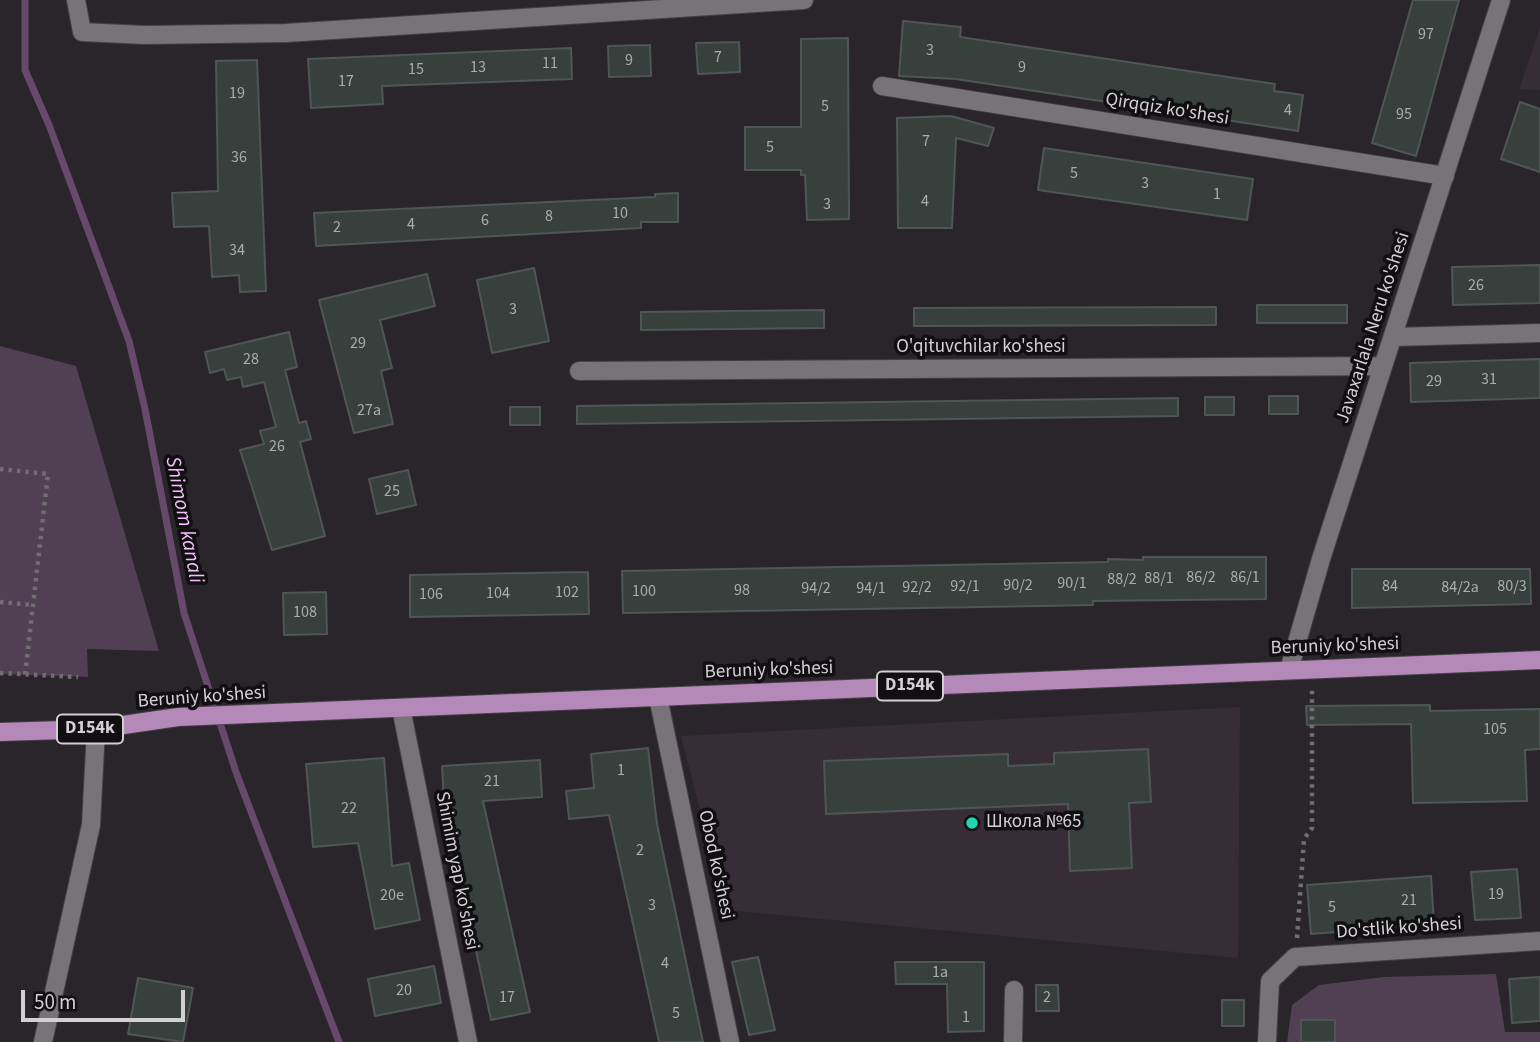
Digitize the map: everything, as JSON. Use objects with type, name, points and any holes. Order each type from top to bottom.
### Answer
[{"type":"main road","name":"Beruniy ko'shesi","points":[[0,732],[96,729],[178,717],[1540,660]]},
{"type":"street","points":[[76,0],[82,32],[286,33],[804,0]]},
{"type":"street","name":"Javaxarlala Neru ko'shesi","points":[[1289,670],[1321,559],[1501,0]]},
{"type":"street","name":"Qirqqiz ko'shesi","points":[[882,86],[1445,176]]},
{"type":"street","points":[[1393,337],[1540,333]]},
{"type":"street","name":"O'qituvchilar ko'shesi","points":[[579,371],[1384,366]]},
{"type":"street","name":"Obod ko'shesi","points":[[658,697],[730,1042]]},
{"type":"street","name":"Shimim yap ko'shesi","points":[[401,708],[468,1042]]},
{"type":"street","points":[[43,1042],[91,825],[96,729]]},
{"type":"street","name":"Do'stlik ko'shesi","points":[[1295,957],[1540,941]]},
{"type":"street","points":[[1268,1042],[1270,981],[1295,957]]},
{"type":"street","points":[[1013,1042],[1014,990]]},
{"type":"path","points":[[0,470],[48,474],[25,675]]},
{"type":"path","points":[[0,602],[32,605]]},
{"type":"path","points":[[1295,957],[1304,839],[1312,828],[1312,669]]},
{"type":"path","points":[[0,673],[78,677]]},
{"type":"shaded area","points":[[1540,28],[1540,90],[1519,89]]},
{"type":"shaded area","points":[[0,346],[76,366],[159,651],[87,649],[88,677],[0,674]]},
{"type":"shaded area","name":"Школа №65","points":[[1240,707],[1238,958],[726,910],[681,736]]},
{"type":"shaded area","points":[[1496,974],[1505,1032],[1540,1032],[1540,1042],[1287,1042],[1292,1005],[1319,985],[1384,977]]},
{"type":"building","points":[[1413,0],[1459,0],[1416,156],[1372,143]]},
{"type":"building","points":[[903,21],[961,27],[960,37],[1275,84],[1274,91],[1303,95],[1298,131],[956,79],[899,76]]},
{"type":"building","points":[[848,38],[849,219],[807,220],[805,175],[801,175],[801,170],[745,170],[745,127],[801,127],[801,39]]},
{"type":"building","points":[[739,42],[740,72],[698,74],[696,43]]},
{"type":"building","points":[[650,45],[651,76],[609,77],[608,46]]},
{"type":"building","points":[[571,48],[572,79],[382,86],[383,104],[311,108],[308,59]]},
{"type":"building","points":[[257,60],[266,291],[240,292],[239,275],[212,277],[209,226],[174,227],[172,193],[218,191],[216,61]]},
{"type":"building","points":[[1520,102],[1540,109],[1540,172],[1501,159]]},
{"type":"building","points":[[951,116],[994,128],[988,146],[956,138],[952,228],[898,228],[897,118]]},
{"type":"building","points":[[1044,148],[1253,179],[1247,220],[1038,190]]},
{"type":"building","points":[[678,193],[678,222],[641,222],[641,228],[316,246],[314,213],[655,197],[655,194]]},
{"type":"building","points":[[1540,265],[1540,303],[1453,305],[1452,267]]},
{"type":"building","points":[[534,268],[549,341],[492,353],[477,280]]},
{"type":"building","points":[[427,274],[435,306],[380,320],[392,368],[381,371],[393,424],[354,433],[319,300]]},
{"type":"building","points":[[1257,305],[1347,305],[1347,323],[1257,323]]},
{"type":"building","points":[[1216,307],[1216,325],[914,326],[914,308]]},
{"type":"building","points":[[824,310],[824,328],[641,330],[641,312]]},
{"type":"building","points":[[289,332],[297,367],[285,370],[299,423],[306,421],[311,439],[300,442],[325,536],[272,550],[240,450],[264,444],[260,431],[276,427],[264,382],[243,387],[241,377],[227,380],[224,369],[210,373],[205,352]]},
{"type":"building","points":[[1540,359],[1540,398],[1411,402],[1410,363]]},
{"type":"building","points":[[1269,396],[1298,396],[1298,414],[1269,414]]},
{"type":"building","points":[[1205,397],[1234,397],[1234,415],[1205,415]]},
{"type":"building","points":[[1178,398],[1178,416],[577,424],[577,406]]},
{"type":"building","points":[[510,407],[540,407],[540,425],[510,425]]},
{"type":"building","points":[[408,470],[416,505],[377,514],[369,479]]},
{"type":"building","points":[[1143,557],[1266,557],[1266,599],[1093,601],[1093,605],[623,613],[622,571],[1108,562],[1108,559],[1143,560]]},
{"type":"building","points":[[1352,569],[1530,569],[1531,604],[1352,608]]},
{"type":"building","points":[[588,572],[589,614],[410,617],[410,575]]},
{"type":"building","points":[[326,592],[327,634],[284,635],[283,593]]},
{"type":"building","points":[[1430,705],[1430,711],[1540,709],[1540,749],[1525,750],[1527,801],[1413,803],[1411,724],[1307,725],[1306,706]]},
{"type":"building","points":[[648,748],[657,824],[703,1042],[659,1042],[609,815],[569,819],[566,791],[594,788],[591,754]]},
{"type":"building","points":[[1148,749],[1151,802],[1129,803],[1132,868],[1070,871],[1068,804],[826,814],[824,761],[1008,754],[1008,766],[1054,764],[1054,753]]},
{"type":"building","points":[[384,758],[392,866],[409,863],[420,920],[375,929],[358,843],[313,847],[306,764]]},
{"type":"building","points":[[540,760],[542,797],[483,801],[530,1012],[491,1020],[444,803],[442,766]]},
{"type":"building","points":[[1517,869],[1521,918],[1475,920],[1471,872]]},
{"type":"building","points":[[1431,876],[1434,924],[1311,934],[1307,885]]},
{"type":"building","points":[[758,957],[775,1030],[749,1035],[732,962]]},
{"type":"building","points":[[895,962],[984,962],[984,1031],[948,1032],[947,984],[896,984]]},
{"type":"building","points":[[434,966],[441,1003],[375,1016],[368,979]]},
{"type":"building","points":[[1540,977],[1540,1021],[1512,1023],[1509,979]]},
{"type":"building","points":[[138,978],[193,988],[183,1042],[128,1034]]},
{"type":"building","points":[[1036,985],[1058,985],[1059,1011],[1036,1011]]},
{"type":"building","points":[[1222,1000],[1244,1000],[1244,1026],[1222,1026]]},
{"type":"building","points":[[1301,1020],[1335,1020],[1335,1042],[1301,1042]]},
{"type":"waterway","name":"Shimom kanali","points":[[25,0],[25,70],[49,125],[129,341],[145,409],[184,613],[237,775],[339,1042]]},
{"type":"place","name":"Школа №65","points":[[972,823]]}]
